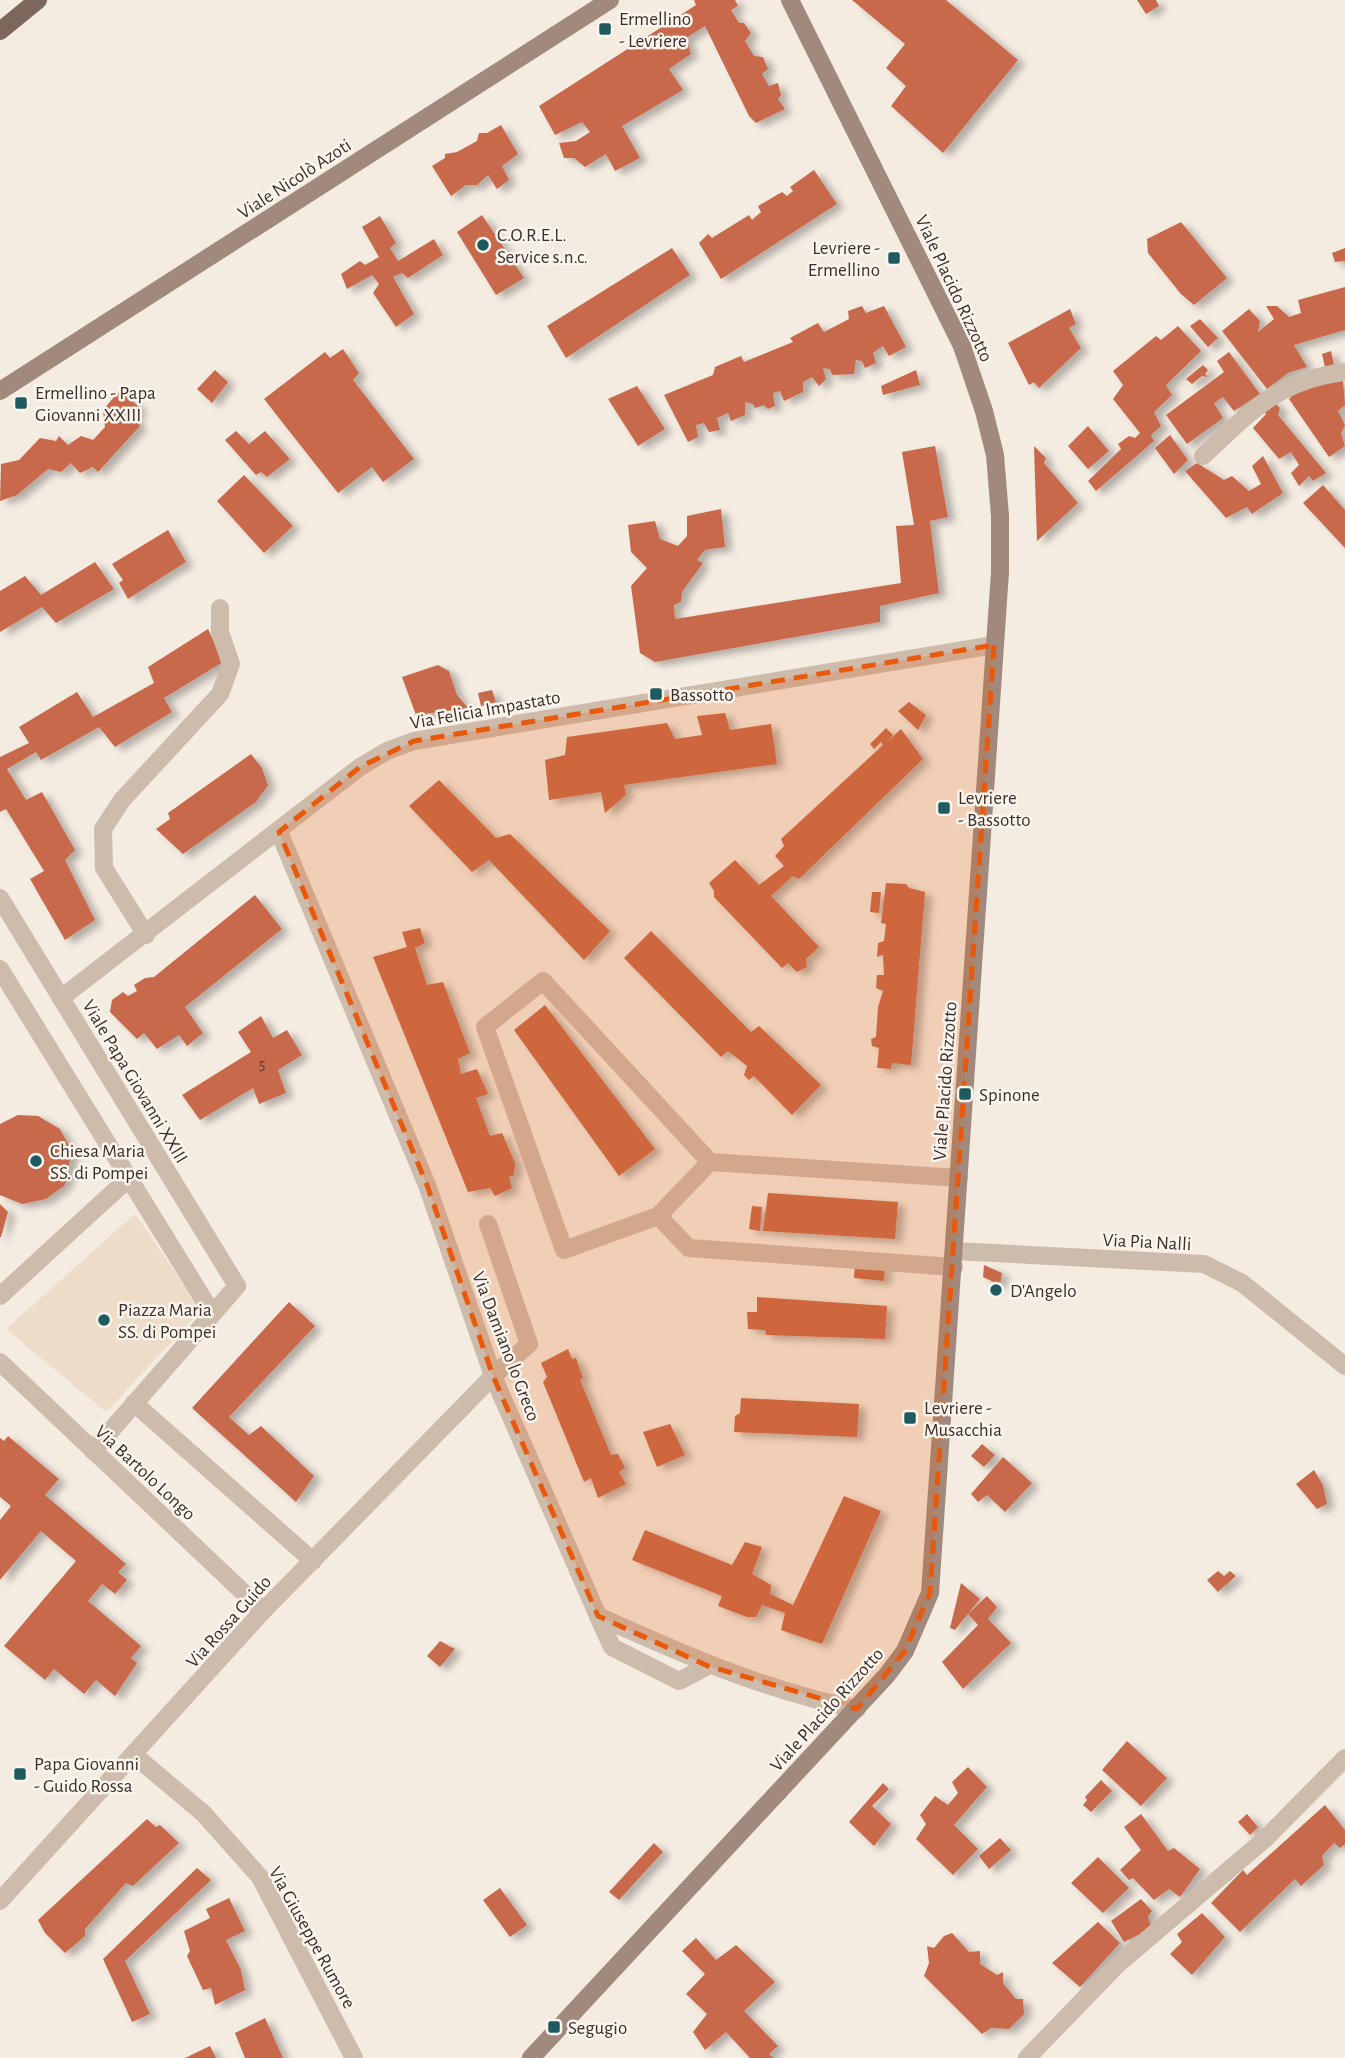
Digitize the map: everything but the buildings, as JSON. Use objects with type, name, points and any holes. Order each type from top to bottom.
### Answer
[{"type":"main road","points":[[0,31],[38,0]]},
{"type":"street","name":"Viale Nicolò Azoti","points":[[0,391],[610,0]]},
{"type":"street","name":"Viale Placido Rizzotto","points":[[531,2058],[857,1709],[905,1651],[930,1593],[955,1259],[994,645],[1000,516],[995,455],[984,411],[956,334],[790,0]]},
{"type":"street","points":[[1203,456],[1251,411],[1286,386],[1345,372]]},
{"type":"street","points":[[146,935],[104,868],[103,829],[122,800],[220,694],[231,664],[220,632],[219,608]]},
{"type":"street","name":"Via Felicia Impastato","points":[[61,998],[146,935],[360,767],[387,751],[414,741],[994,645]]},
{"type":"street","name":"Via Damiano lo Greco","points":[[279,832],[427,1185],[493,1376],[612,1647],[679,1681],[708,1666]]},
{"type":"street","name":"Viale Papa Giovanni XXIII","points":[[0,898],[237,1286],[212,1313]]},
{"type":"street","points":[[0,969],[212,1313],[93,1451]]},
{"type":"street","points":[[710,1162],[658,1216],[564,1250],[485,1027],[543,981],[710,1162],[959,1178]]},
{"type":"street","points":[[0,1296],[128,1178]]},
{"type":"street","name":"Via Pia Nalli","points":[[658,1216],[689,1248],[955,1259],[1204,1264],[1242,1283],[1345,1366]]},
{"type":"street","name":"Via Rossa Guido","points":[[0,1901],[135,1756],[263,1611],[493,1376],[529,1344],[488,1224]]},
{"type":"street","name":"Via Bartolo Longo","points":[[0,1362],[263,1611]]},
{"type":"street","points":[[134,1403],[313,1561]]},
{"type":"street","points":[[598,1616],[708,1666],[818,1701],[857,1709]]},
{"type":"street","name":"Via Giuseppe Rumore","points":[[135,1756],[203,1813],[260,1877],[354,2058]]},
{"type":"street","points":[[1027,2058],[1118,1965],[1265,1839],[1345,1758]]},
{"type":"highlighted area","points":[[994,645],[930,1593],[905,1651],[857,1709],[708,1666],[598,1616],[493,1376],[427,1185],[279,832],[360,767],[414,741]]},
{"type":"shaded area","name":"Piazza Maria SS. di Pompei","points":[[135,1214],[201,1310],[106,1412],[6,1329]]},
{"type":"place","name":"Ermellino - Levriere","points":[[605,29]]},
{"type":"place","name":"C.O.R.E.L. Service s.n.c.","points":[[483,245]]},
{"type":"place","name":"Levriere - Ermellino","points":[[894,258]]},
{"type":"place","name":"Ermellino - Papa Giovanni XXIII","points":[[21,403]]},
{"type":"place","name":"Bassotto","points":[[656,694]]},
{"type":"place","name":"Levriere - Bassotto","points":[[944,808]]},
{"type":"place","name":"Spinone","points":[[965,1094]]},
{"type":"place","name":"Chiesa Maria SS. di Pompei","points":[[36,1161]]},
{"type":"place","name":"D'Angelo","points":[[996,1290]]},
{"type":"place","name":"Piazza Maria SS. di Pompei","points":[[104,1320]]},
{"type":"place","name":"Levriere - Musacchia","points":[[910,1418]]},
{"type":"place","name":"Papa Giovanni - Guido Rossa","points":[[20,1774]]},
{"type":"place","name":"Segugio","points":[[554,2027]]}]
